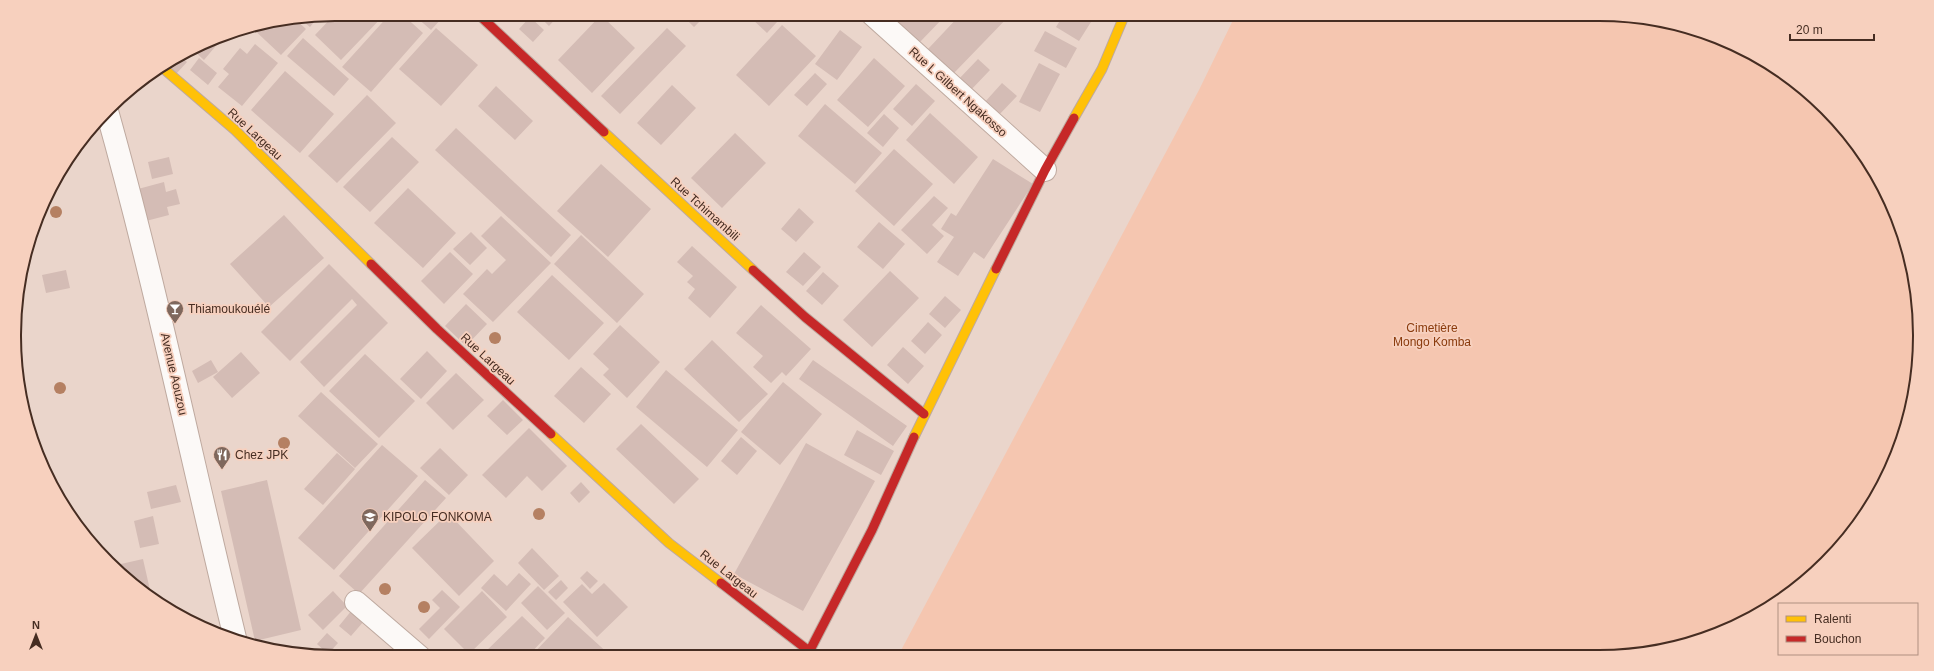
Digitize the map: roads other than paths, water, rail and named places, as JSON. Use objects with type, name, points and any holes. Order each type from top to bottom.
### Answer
[{"type":"main road","name":"Rue Tchimambili","points":[[485,21],[564,97],[805,317],[924,414]]},
{"type":"main road","points":[[810,650],[872,530],[924,414],[1045,170],[1102,69],[1122,21]]},
{"type":"main road","name":"Rue Largeau","points":[[166,71],[235,130],[438,329],[669,543],[803,650]]},
{"type":"street","name":"Rue L Gilbert Ngakosso","points":[[880,21],[1045,170]]},
{"type":"street","name":"Avenue Aouzou","points":[[109,117],[132,200],[174,373],[199,491],[234,633]]},
{"type":"street","points":[[356,602],[412,650]]},
{"type":"place","name":"Thiamoukouélé","points":[[175,324]]},
{"type":"place","name":"Chez JPK","points":[[222,470]]},
{"type":"place","name":"KIPOLO FONKOMA","points":[[370,532]]},
{"type":"park label","name":"Cimetière Mongo Komba","points":[[1432,335]]}]
